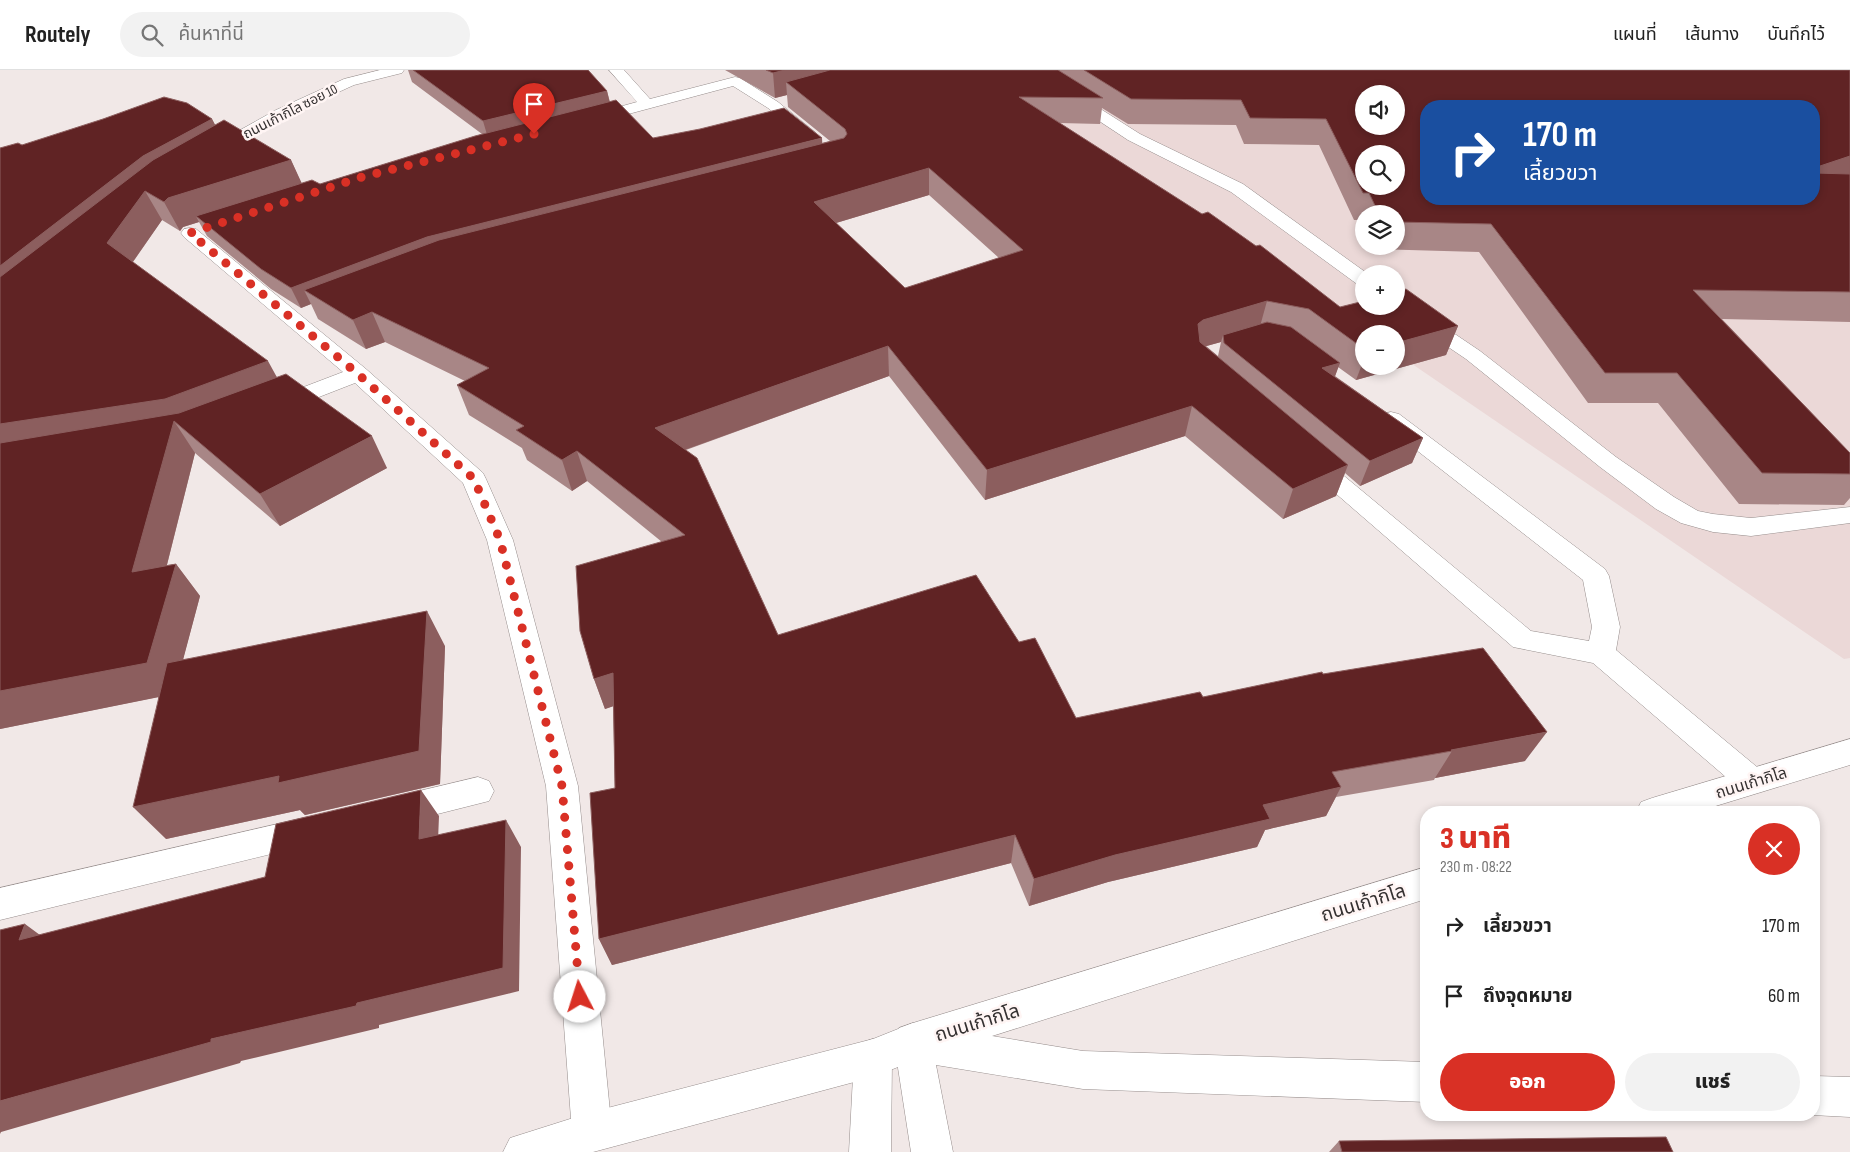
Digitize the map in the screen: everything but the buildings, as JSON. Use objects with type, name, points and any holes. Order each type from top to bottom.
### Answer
[{"type":"street","name":"ถนนเก้ากิโล ซอย 10","points":[[204,157],[281,113],[349,82],[397,70]]},
{"type":"street","points":[[616,70],[648,105]]},
{"type":"street","points":[[1028,70],[1134,137],[1237,188],[1355,273]]},
{"type":"street","points":[[572,124],[735,80],[773,105],[817,141]]},
{"type":"street","points":[[773,105],[792,99]]},
{"type":"street","points":[[199,230],[301,316],[358,374],[474,479],[500,540],[562,786],[592,1132]]},
{"type":"street","points":[[1405,309],[1473,355],[1643,488],[1690,517],[1713,523],[1751,527],[1850,515]]},
{"type":"street","points":[[256,413],[358,374]]},
{"type":"street","points":[[1370,404],[1596,576],[1606,627],[1601,654]]},
{"type":"street","points":[[1296,448],[1524,640],[1601,654],[1752,781]]},
{"type":"street","name":"ถนนเก้ากิโล","points":[[1671,806],[1850,752]]},
{"type":"street","points":[[0,904],[478,791]]},
{"type":"street","name":"ถนนเก้ากิโล","points":[[524,1152],[592,1132],[873,1058],[913,1042],[1420,885]]},
{"type":"street","points":[[932,1152],[913,1042],[1083,1070],[1420,1082]]},
{"type":"street","points":[[870,1152],[873,1058]]},
{"type":"street","points":[[1820,1096],[1850,1097]]},
{"type":"shaded area","points":[[983,70],[1709,70],[1803,100],[1420,100],[1420,205],[1820,205],[1820,105],[1850,115],[1850,658],[1844,659],[1405,359],[1405,325],[1355,325]]},
{"type":"route","points":[[534,134],[362,177],[190,233],[358,374],[474,479],[500,540],[562,786],[580,997]]}]
